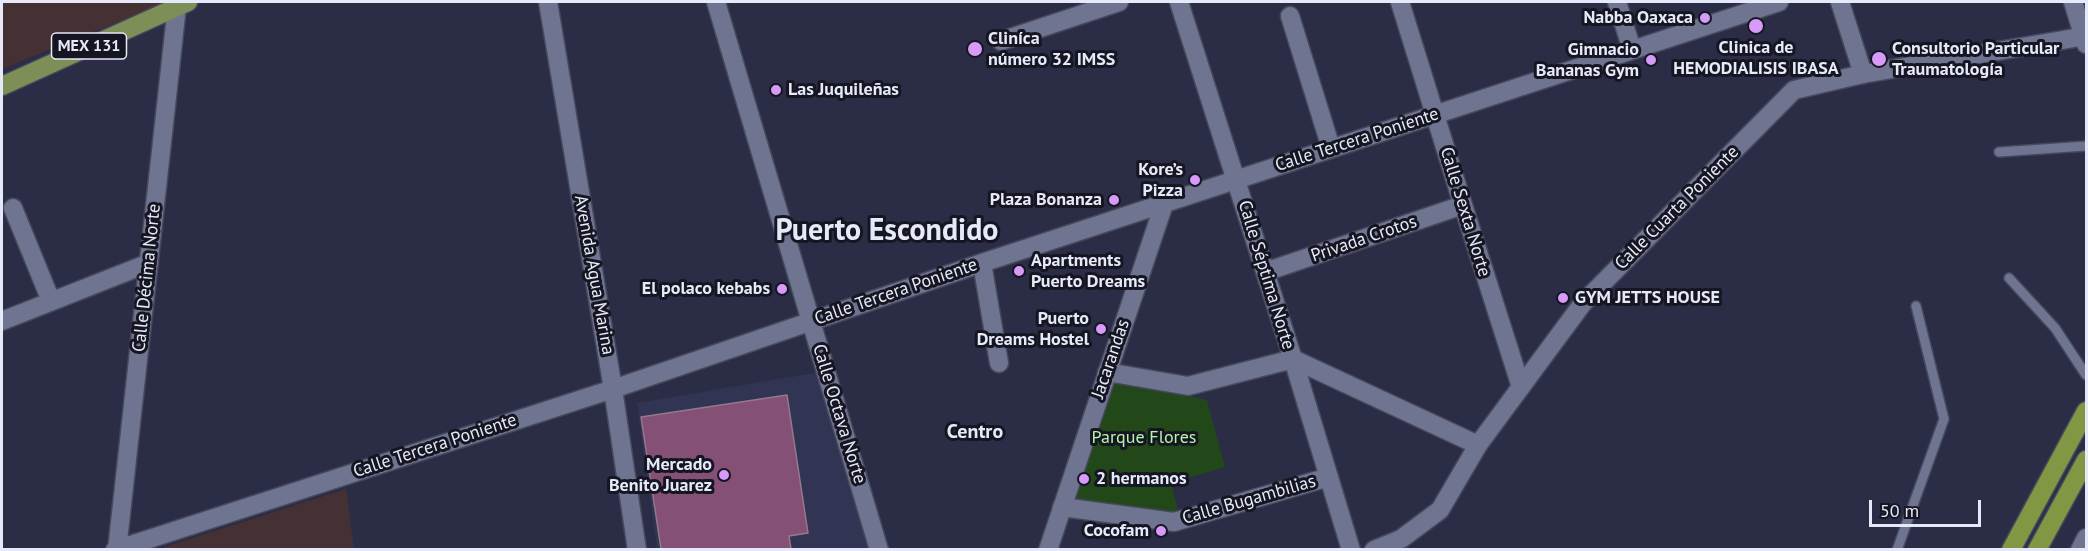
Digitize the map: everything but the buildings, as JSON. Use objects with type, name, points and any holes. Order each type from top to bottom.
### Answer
[{"type":"highway","points":[[2011,549],[2086,411]]},
{"type":"highway","points":[[2037,549],[2086,460]]},
{"type":"main road","name":"MEX 131","points":[[2,87],[182,4]]},
{"type":"street","name":"Avenida Agua Marina","points":[[548,2],[613,389],[637,549]]},
{"type":"street","name":"Calle Octava Norte","points":[[716,2],[879,549]]},
{"type":"street","points":[[1001,40],[1119,2]]},
{"type":"street","name":"Calle Séptima Norte","points":[[1179,2],[1351,549]]},
{"type":"street","name":"Calle Sexta Norte","points":[[1400,2],[1521,387]]},
{"type":"street","points":[[1617,2],[1632,50]]},
{"type":"street","name":"Calle Tercera Poniente","points":[[116,549],[613,389],[982,263],[1779,2]]},
{"type":"street","points":[[1840,2],[1863,74]]},
{"type":"street","points":[[2073,2],[2086,38]]},
{"type":"street","name":"Calle Décima Norte","points":[[116,549],[182,4]]},
{"type":"street","points":[[1290,16],[1331,148]]},
{"type":"street","name":"Calle Cuarta Poniente","points":[[1374,549],[1401,539],[1440,510],[1478,445],[1583,303],[1794,90],[1863,74],[2086,38]]},
{"type":"street","name":"Jacarandas","points":[[1048,549],[1164,204]]},
{"type":"street","name":"Privada Crotos","points":[[1265,272],[1463,205]]},
{"type":"street","points":[[12,208],[51,301]]},
{"type":"street","points":[[2,321],[149,263]]},
{"type":"street","points":[[982,263],[999,363]]},
{"type":"street","points":[[1107,372],[1188,386],[1293,359],[1478,445]]},
{"type":"street","name":"Calle Bugambilias","points":[[1062,507],[1174,522],[1329,477]]},
{"type":"street","points":[[2080,549],[2086,538]]},
{"type":"lane","points":[[1999,152],[2086,146]]},
{"type":"lane","points":[[2008,278],[2055,328],[2086,375]]},
{"type":"lane","points":[[1897,549],[1944,420],[1916,306]]},
{"type":"shaded area","points":[[2,2],[167,2],[2,69]]},
{"type":"shaded area","name":"Mercado Benito Juarez","points":[[821,372],[870,549],[657,549],[637,403]]},
{"type":"shaded area","points":[[346,489],[354,549],[158,549]]},
{"type":"green space","name":"Parque Flores","points":[[1110,378],[1207,400],[1225,467],[1171,483],[1180,517],[1069,503]]},
{"type":"place","name":"Nabba Oaxaca","points":[[1705,18]]},
{"type":"place","name":"Clinica de HEMODIALISIS IBASA","points":[[1756,26]]},
{"type":"place","name":"Cliníca número 32 IMSS","points":[[975,49]]},
{"type":"place","name":"Consultorio Particular Traumatología","points":[[1879,59]]},
{"type":"place","name":"Gimnacio Bananas Gym","points":[[1651,60]]},
{"type":"place","name":"Las Juquileñas","points":[[776,90]]},
{"type":"place","name":"Kore’s Pizza","points":[[1195,180]]},
{"type":"place","name":"Plaza Bonanza","points":[[1114,200]]},
{"type":"place","name":"Apartments Puerto Dreams","points":[[1019,271]]},
{"type":"place","name":"El polaco kebabs","points":[[782,289]]},
{"type":"place","name":"GYM JETTS HOUSE","points":[[1563,298]]},
{"type":"place","name":"Puerto Dreams Hostel","points":[[1101,329]]},
{"type":"place","name":"Mercado Benito Juarez","points":[[724,475]]},
{"type":"place","name":"2 hermanos","points":[[1084,479]]},
{"type":"place","name":"Cocofam","points":[[1161,531]]},
{"type":"district","name":"Puerto Escondido","points":[[887,231]]},
{"type":"district","name":"Centro","points":[[975,432]]}]
